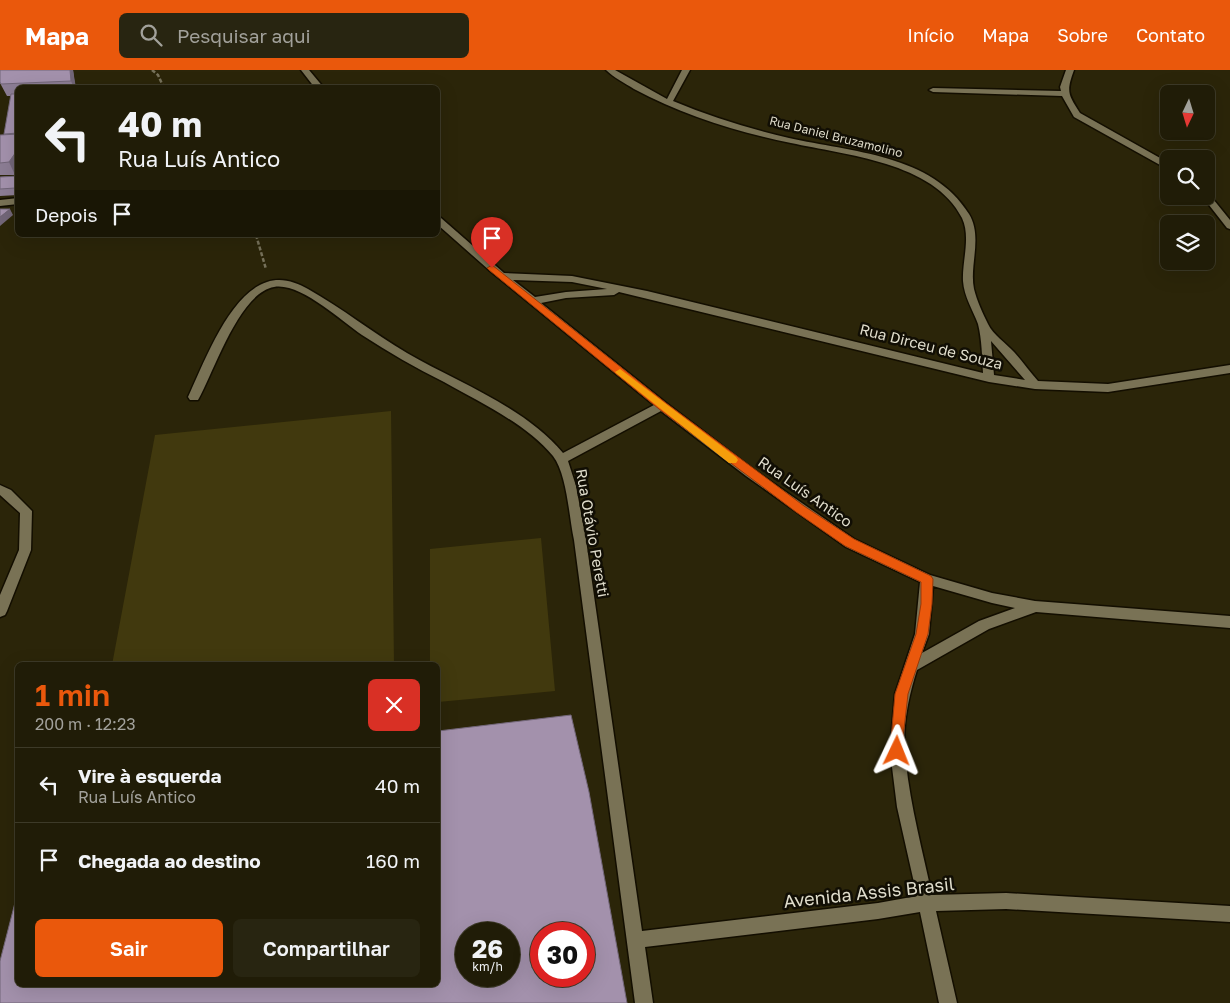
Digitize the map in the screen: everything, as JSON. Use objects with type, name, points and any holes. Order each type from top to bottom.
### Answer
[{"type":"street","points":[[306,70],[318,85]]},
{"type":"street","name":"Rua Daniel Bruzamolino","points":[[610,70],[646,91],[717,120],[769,136],[896,165],[923,175],[941,187],[956,199],[967,217],[970,232],[968,276],[970,298],[984,327],[1010,354],[1035,385]]},
{"type":"street","points":[[670,102],[686,70]]},
{"type":"street","points":[[1070,70],[1064,87],[1065,94],[1071,108],[1077,115],[1160,162]]},
{"type":"street","points":[[933,90],[1065,94]]},
{"type":"street","points":[[0,203],[15,201]]},
{"type":"street","points":[[1213,205],[1230,226]]},
{"type":"street","name":"Rua Luís Antico","points":[[440,222],[502,276],[662,406],[750,473],[850,542],[927,579],[992,598],[1035,606],[1230,622]]},
{"type":"street","name":"Rua Dirceu de Souza","points":[[502,276],[572,279],[692,304],[989,378],[1035,385],[1108,388],[1230,369]]},
{"type":"street","name":"Rua Otávio Peretti","points":[[270,284],[285,283],[298,287],[415,363],[473,392],[541,438],[561,459],[570,488],[580,540],[644,1003]]},
{"type":"street","points":[[194,397],[216,350],[244,301],[257,288],[270,284]]},
{"type":"street","name":"Rua Dirceu de Souza","points":[[533,301],[566,295],[628,291]]},
{"type":"street","name":"Rua Daniel Bruzamolino","points":[[984,327],[989,378]]},
{"type":"street","points":[[561,459],[662,406]]},
{"type":"street","points":[[0,611],[25,550],[27,535],[26,511],[4,491]]},
{"type":"street","points":[[927,579],[922,634],[902,694],[897,751],[905,807],[948,1003]]},
{"type":"street","points":[[912,666],[984,625],[1035,606]]},
{"type":"street","name":"Avenida Assis Brasil","points":[[634,940],[878,911],[925,903],[1006,901],[1230,914]]},
{"type":"path","points":[[152,70],[158,75],[163,85]]},
{"type":"path","points":[[257,237],[270,284]]},
{"type":"shaded area","points":[[391,411],[394,662],[113,662],[155,435]]},
{"type":"shaded area","points":[[541,538],[555,691],[440,702],[440,662],[430,662],[430,549]]},
{"type":"building","points":[[0,70],[70,70],[71,81],[1,84]]},
{"type":"building","points":[[11,94],[15,94],[15,133],[4,134]]},
{"type":"building","points":[[15,134],[15,153],[9,162],[0,163],[0,135]]},
{"type":"building","points":[[15,176],[15,188],[0,189],[0,177]]},
{"type":"building","points":[[0,209],[10,209],[0,217]]},
{"type":"building","points":[[571,715],[589,792],[627,1003],[0,1003],[0,961],[15,903],[15,987],[440,987],[440,731]]},
{"type":"slow traffic","points":[[620,372],[733,460]]},
{"type":"route","points":[[492,268],[662,406],[800,509],[850,542],[927,579],[922,634],[902,694],[898,717],[897,751]]}]
